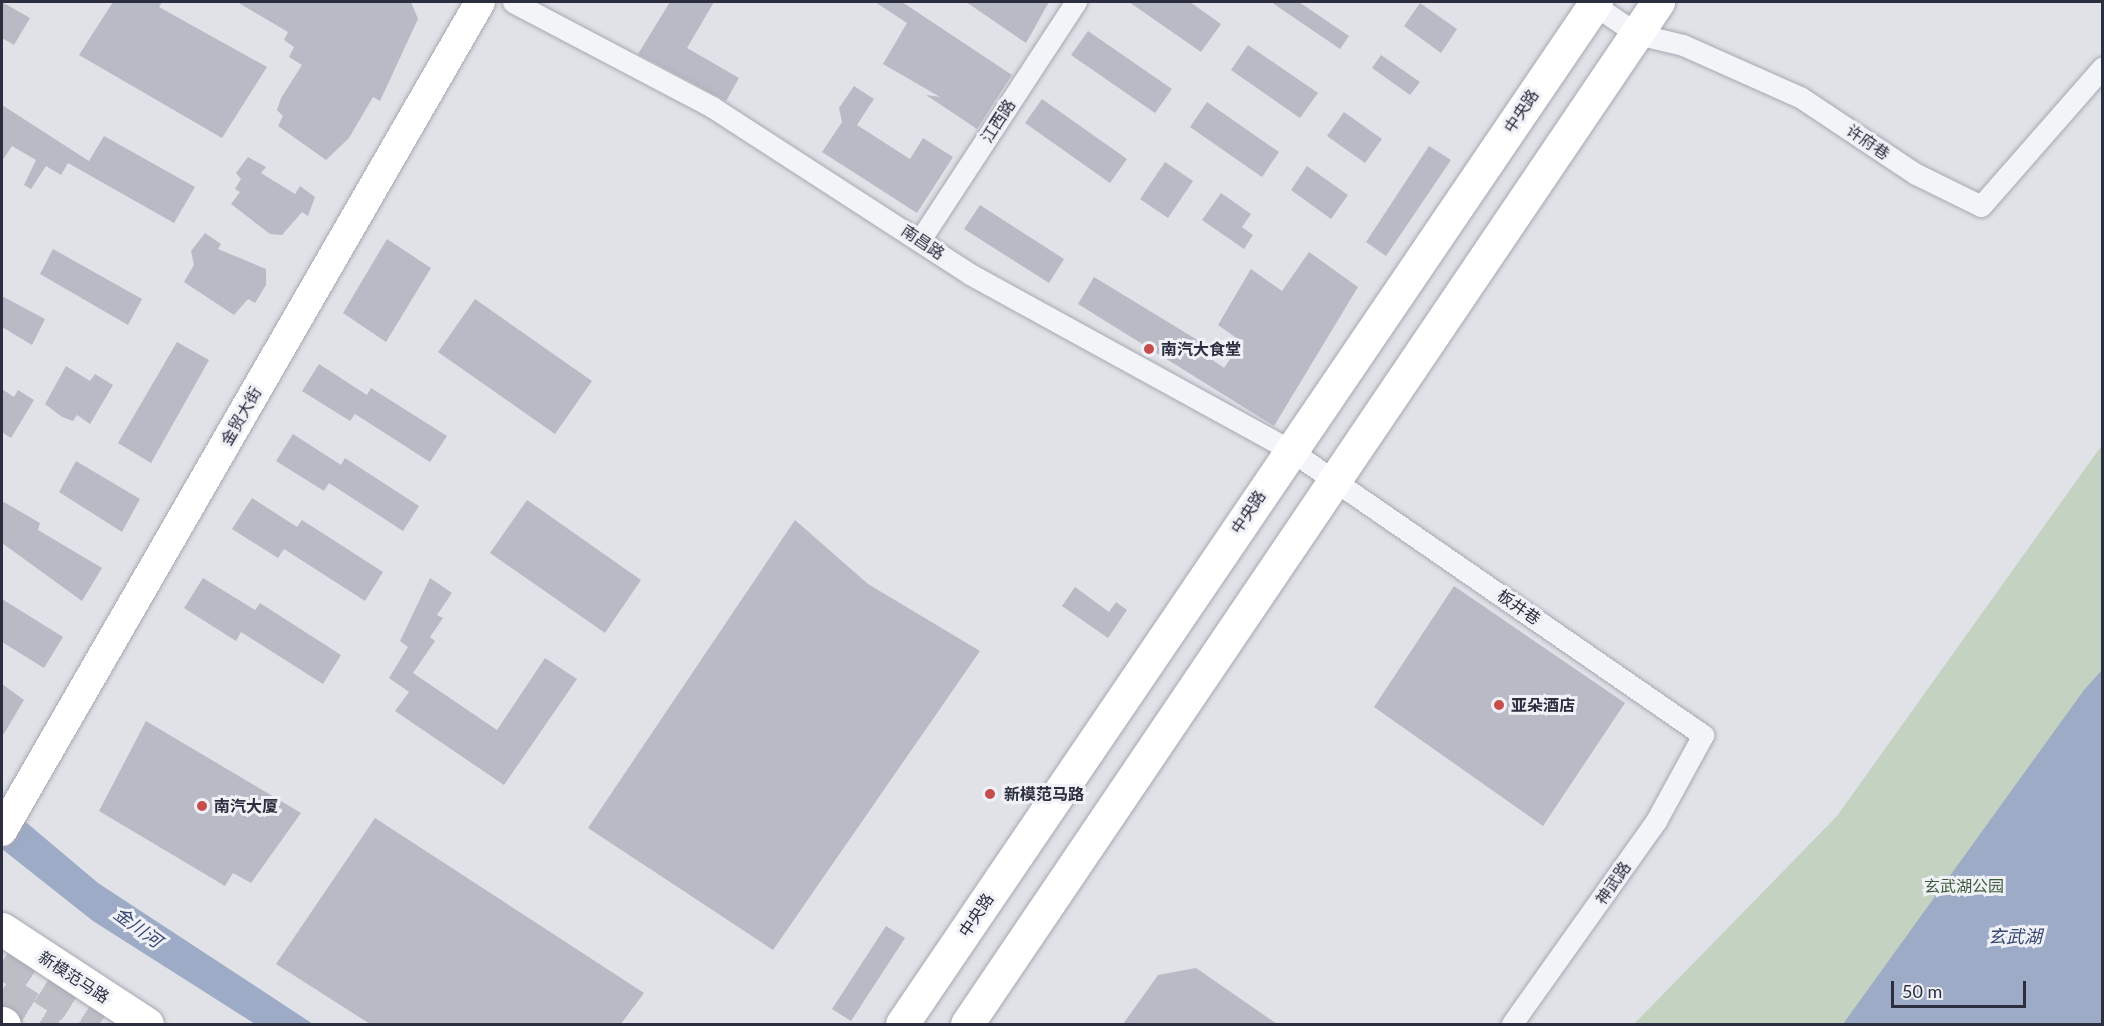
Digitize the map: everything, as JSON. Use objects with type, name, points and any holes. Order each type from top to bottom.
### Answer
[{"type":"main road","name":"中央路","points":[[902,1024],[1593,2]]},
{"type":"main road","points":[[967,1024],[1658,2]]},
{"type":"main road","name":"新模范马路","points":[[2,929],[147,1024]]},
{"type":"street","name":"金贸大街","points":[[2,831],[480,2]]},
{"type":"street","name":"南昌路","points":[[513,2],[712,107],[970,274],[1290,450],[1335,480]]},
{"type":"street","name":"江西路","points":[[920,240],[1076,2]]},
{"type":"street","name":"许府巷","points":[[1593,2],[1636,33],[1683,45],[1800,97],[1916,174],[1981,206],[2103,68]]},
{"type":"street","name":"板井巷","points":[[1335,480],[1703,735]]},
{"type":"street","name":"神武路","points":[[1512,1024],[1656,821],[1703,735]]},
{"type":"green space","name":"玄武湖公园","points":[[2102,445],[2102,1024],[1634,1024],[1837,816]]},
{"type":"water","name":"玄武湖","points":[[2102,670],[2102,1024],[1843,1024],[2084,690]]},
{"type":"water","name":"金川河","points":[[2,802],[98,883],[313,1024],[255,1024],[93,921],[2,849]]},
{"type":"building","points":[[2,2],[30,18],[14,45],[2,38]]},
{"type":"building","points":[[113,2],[162,2],[159,7],[267,67],[222,138],[79,55]]},
{"type":"building","points":[[237,2],[411,2],[418,19],[380,101],[373,97],[349,138],[326,160],[278,126],[283,116],[277,110],[281,98],[302,65],[289,57],[294,47],[284,40],[288,32]]},
{"type":"building","points":[[670,2],[714,2],[687,48],[739,78],[726,101],[638,54]]},
{"type":"building","points":[[875,2],[902,2],[1012,75],[977,129],[926,95],[940,97],[883,64],[907,23]]},
{"type":"building","points":[[966,2],[1049,2],[1026,43]]},
{"type":"building","points":[[1129,2],[1190,2],[1221,24],[1201,52]]},
{"type":"building","points":[[1271,2],[1299,2],[1349,36],[1340,49]]},
{"type":"building","points":[[1420,3],[1457,29],[1441,53],[1404,26]]},
{"type":"building","points":[[1088,31],[1172,89],[1155,113],[1071,55]]},
{"type":"building","points":[[1248,45],[1318,93],[1300,118],[1231,70]]},
{"type":"building","points":[[1381,55],[1420,82],[1410,95],[1372,68]]},
{"type":"building","points":[[854,86],[874,99],[857,125],[910,159],[923,138],[953,157],[917,213],[822,152],[842,122],[839,108]]},
{"type":"building","points":[[1042,99],[1127,159],[1110,183],[1025,123]]},
{"type":"building","points":[[1207,102],[1279,152],[1262,177],[1190,127]]},
{"type":"building","points":[[2,105],[89,161],[104,136],[195,187],[174,223],[68,163],[61,175],[46,166],[31,189],[24,185],[36,160],[12,146],[2,161]]},
{"type":"building","points":[[1344,112],[1382,139],[1365,163],[1327,136]]},
{"type":"building","points":[[1429,146],[1451,160],[1386,256],[1366,242]]},
{"type":"building","points":[[248,157],[266,167],[261,173],[295,194],[300,186],[315,197],[308,216],[302,212],[282,235],[270,234],[231,204],[240,192],[235,189],[241,179],[236,173]]},
{"type":"building","points":[[1165,162],[1193,181],[1168,218],[1140,199]]},
{"type":"building","points":[[1307,166],[1348,195],[1331,219],[1291,190]]},
{"type":"building","points":[[1221,193],[1251,214],[1242,227],[1253,235],[1244,249],[1202,220]]},
{"type":"building","points":[[980,205],[1064,259],[1049,283],[964,229]]},
{"type":"building","points":[[205,233],[221,244],[218,249],[266,269],[266,285],[255,303],[248,299],[234,315],[184,282],[194,265],[191,251]]},
{"type":"building","points":[[387,239],[431,268],[386,342],[343,313]]},
{"type":"building","points":[[53,249],[142,299],[128,325],[40,274]]},
{"type":"building","points":[[1309,252],[1358,287],[1274,426],[1078,304],[1094,277],[1204,344],[1200,351],[1224,368],[1242,342],[1218,325],[1251,269],[1282,291]]},
{"type":"building","points":[[2,296],[45,319],[32,345],[2,327]]},
{"type":"building","points":[[475,299],[592,381],[555,434],[438,352]]},
{"type":"building","points":[[177,342],[209,360],[151,463],[118,443]]},
{"type":"building","points":[[319,364],[367,395],[371,388],[447,436],[430,462],[355,414],[350,421],[302,391]]},
{"type":"building","points":[[66,366],[90,381],[95,374],[113,385],[90,424],[77,415],[73,421],[62,417],[45,404]]},
{"type":"building","points":[[2,389],[14,397],[18,390],[34,400],[11,438],[2,432]]},
{"type":"building","points":[[293,434],[341,465],[345,458],[419,506],[403,531],[329,483],[324,491],[276,461]]},
{"type":"building","points":[[76,461],[140,499],[122,532],[59,492]]},
{"type":"building","points":[[252,498],[297,527],[302,520],[383,572],[365,601],[284,549],[278,558],[232,529]]},
{"type":"building","points":[[527,500],[641,580],[605,633],[490,553]]},
{"type":"building","points":[[2,501],[40,523],[38,530],[102,568],[82,601],[2,543]]},
{"type":"building","points":[[795,520],[868,584],[980,651],[773,950],[588,828]]},
{"type":"building","points":[[203,578],[255,610],[260,603],[341,655],[323,684],[241,632],[236,641],[184,608]]},
{"type":"building","points":[[430,578],[452,593],[437,615],[443,618],[430,637],[435,641],[413,673],[497,730],[545,658],[577,679],[504,785],[395,711],[409,692],[389,678],[408,647],[400,641]]},
{"type":"building","name":"亚朵酒店","points":[[1454,586],[1625,703],[1543,826],[1374,707]]},
{"type":"building","points":[[1075,587],[1109,612],[1116,602],[1127,610],[1108,638],[1062,606]]},
{"type":"building","points":[[2,599],[63,637],[44,668],[2,642]]},
{"type":"building","points":[[2,684],[24,700],[2,737]]},
{"type":"building","name":"南汽大厦","points":[[146,721],[301,813],[251,883],[233,873],[225,886],[99,811]]},
{"type":"building","points":[[375,818],[644,993],[621,1024],[370,1024],[276,964]]},
{"type":"building","points":[[886,926],[905,938],[851,1021],[832,1009]]},
{"type":"building","points":[[1196,968],[1277,1024],[1123,1024],[1158,975]]},
{"type":"tunnel","points":[[2,961],[99,1024]]},
{"type":"tunnel","points":[[2,990],[57,1024]]},
{"type":"place","name":"南汽大食堂","points":[[1149,349]]},
{"type":"place","name":"亚朵酒店","points":[[1499,705]]},
{"type":"place","name":"新模范马路","points":[[990,794]]},
{"type":"place","name":"南汽大厦","points":[[202,806]]}]
